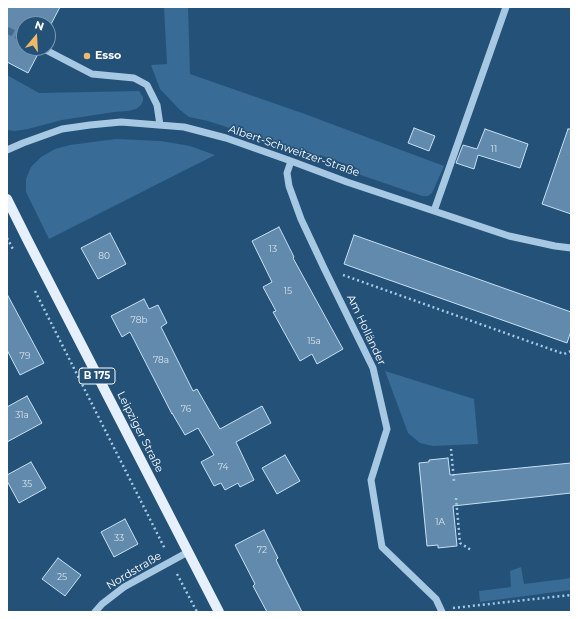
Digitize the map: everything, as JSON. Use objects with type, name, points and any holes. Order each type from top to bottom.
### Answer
[{"type":"main road","name":"Leipziger Straße","points":[[7,198],[219,612]]},
{"type":"street","points":[[434,211],[506,7]]},
{"type":"street","points":[[56,55],[92,74],[134,78],[147,85],[157,105],[160,125]]},
{"type":"street","name":"Albert-Schweitzer-Straße","points":[[7,150],[62,129],[90,125],[121,122],[184,127],[219,136],[291,160],[347,182],[509,236],[571,248]]},
{"type":"street","name":"Am Holländer","points":[[291,160],[287,173],[288,186],[324,268],[373,368],[387,429],[371,480],[382,547],[436,600],[441,611]]},
{"type":"street","name":"Nordstraße","points":[[95,612],[102,604],[124,588],[188,552]]},
{"type":"path","points":[[7,238],[16,253]]},
{"type":"path","points":[[324,268],[564,354],[571,351]]},
{"type":"path","points":[[34,288],[197,612]]},
{"type":"path","points":[[451,449],[454,481]]},
{"type":"path","points":[[456,498],[460,543],[471,550]]},
{"type":"path","points":[[441,611],[571,595]]},
{"type":"shaded area","points":[[164,7],[188,7],[190,74],[302,113],[444,166],[432,193],[428,196],[422,196],[355,173],[357,168],[320,155],[318,161],[251,135],[208,121],[189,117],[180,110],[160,89],[151,65],[167,64]]},
{"type":"shaded area","points":[[7,75],[39,93],[139,91],[143,97],[143,101],[136,109],[128,111],[62,120],[28,129],[14,131],[7,130]]},
{"type":"shaded area","points":[[116,139],[161,141],[190,146],[215,155],[49,239],[26,192],[26,179],[31,167],[41,157],[55,149],[70,145]]},
{"type":"shaded area","points":[[385,371],[474,399],[478,444],[433,446],[420,443],[408,433]]},
{"type":"shaded area","points":[[521,567],[524,584],[571,578],[571,590],[480,602],[479,591],[511,587],[510,571]]},
{"type":"building","points":[[7,7],[60,7],[55,16],[16,16],[16,56],[37,56],[28,73],[7,62]]},
{"type":"building","points":[[414,128],[435,136],[429,151],[408,143]]},
{"type":"building","points":[[485,129],[528,144],[520,168],[478,155],[474,169],[456,163],[463,145],[477,149]]},
{"type":"building","points":[[568,129],[571,129],[571,214],[542,204]]},
{"type":"building","points":[[279,227],[294,257],[293,258],[343,349],[317,364],[312,354],[300,361],[273,312],[276,311],[263,287],[272,282],[252,241]]},
{"type":"building","points":[[110,233],[126,264],[98,279],[81,248]]},
{"type":"building","points":[[354,235],[571,312],[571,331],[567,343],[344,264]]},
{"type":"building","points":[[7,294],[44,363],[20,375],[7,350]]},
{"type":"building","points":[[144,299],[149,309],[158,305],[167,323],[161,327],[193,391],[197,389],[220,429],[262,406],[271,423],[236,442],[254,480],[240,487],[238,483],[225,490],[221,483],[214,486],[201,462],[214,455],[198,428],[185,435],[172,414],[130,332],[122,337],[111,316]]},
{"type":"building","points":[[27,396],[42,423],[7,442],[7,407]]},
{"type":"building","points":[[285,455],[300,481],[277,494],[262,468]]},
{"type":"building","points":[[448,458],[450,475],[571,463],[571,493],[453,506],[457,546],[438,548],[438,545],[427,546],[419,463],[429,462],[429,460]]},
{"type":"building","points":[[31,462],[46,488],[19,503],[7,481],[7,475]]},
{"type":"building","points":[[125,519],[138,544],[114,557],[101,532]]},
{"type":"building","points":[[264,530],[278,558],[276,560],[302,612],[267,612],[253,586],[255,584],[235,545]]},
{"type":"building","points":[[58,558],[81,575],[65,596],[42,579]]},
{"type":"tunnel","points":[[7,30],[16,35]]},
{"type":"place","name":"Esso","points":[[87,56]]}]
